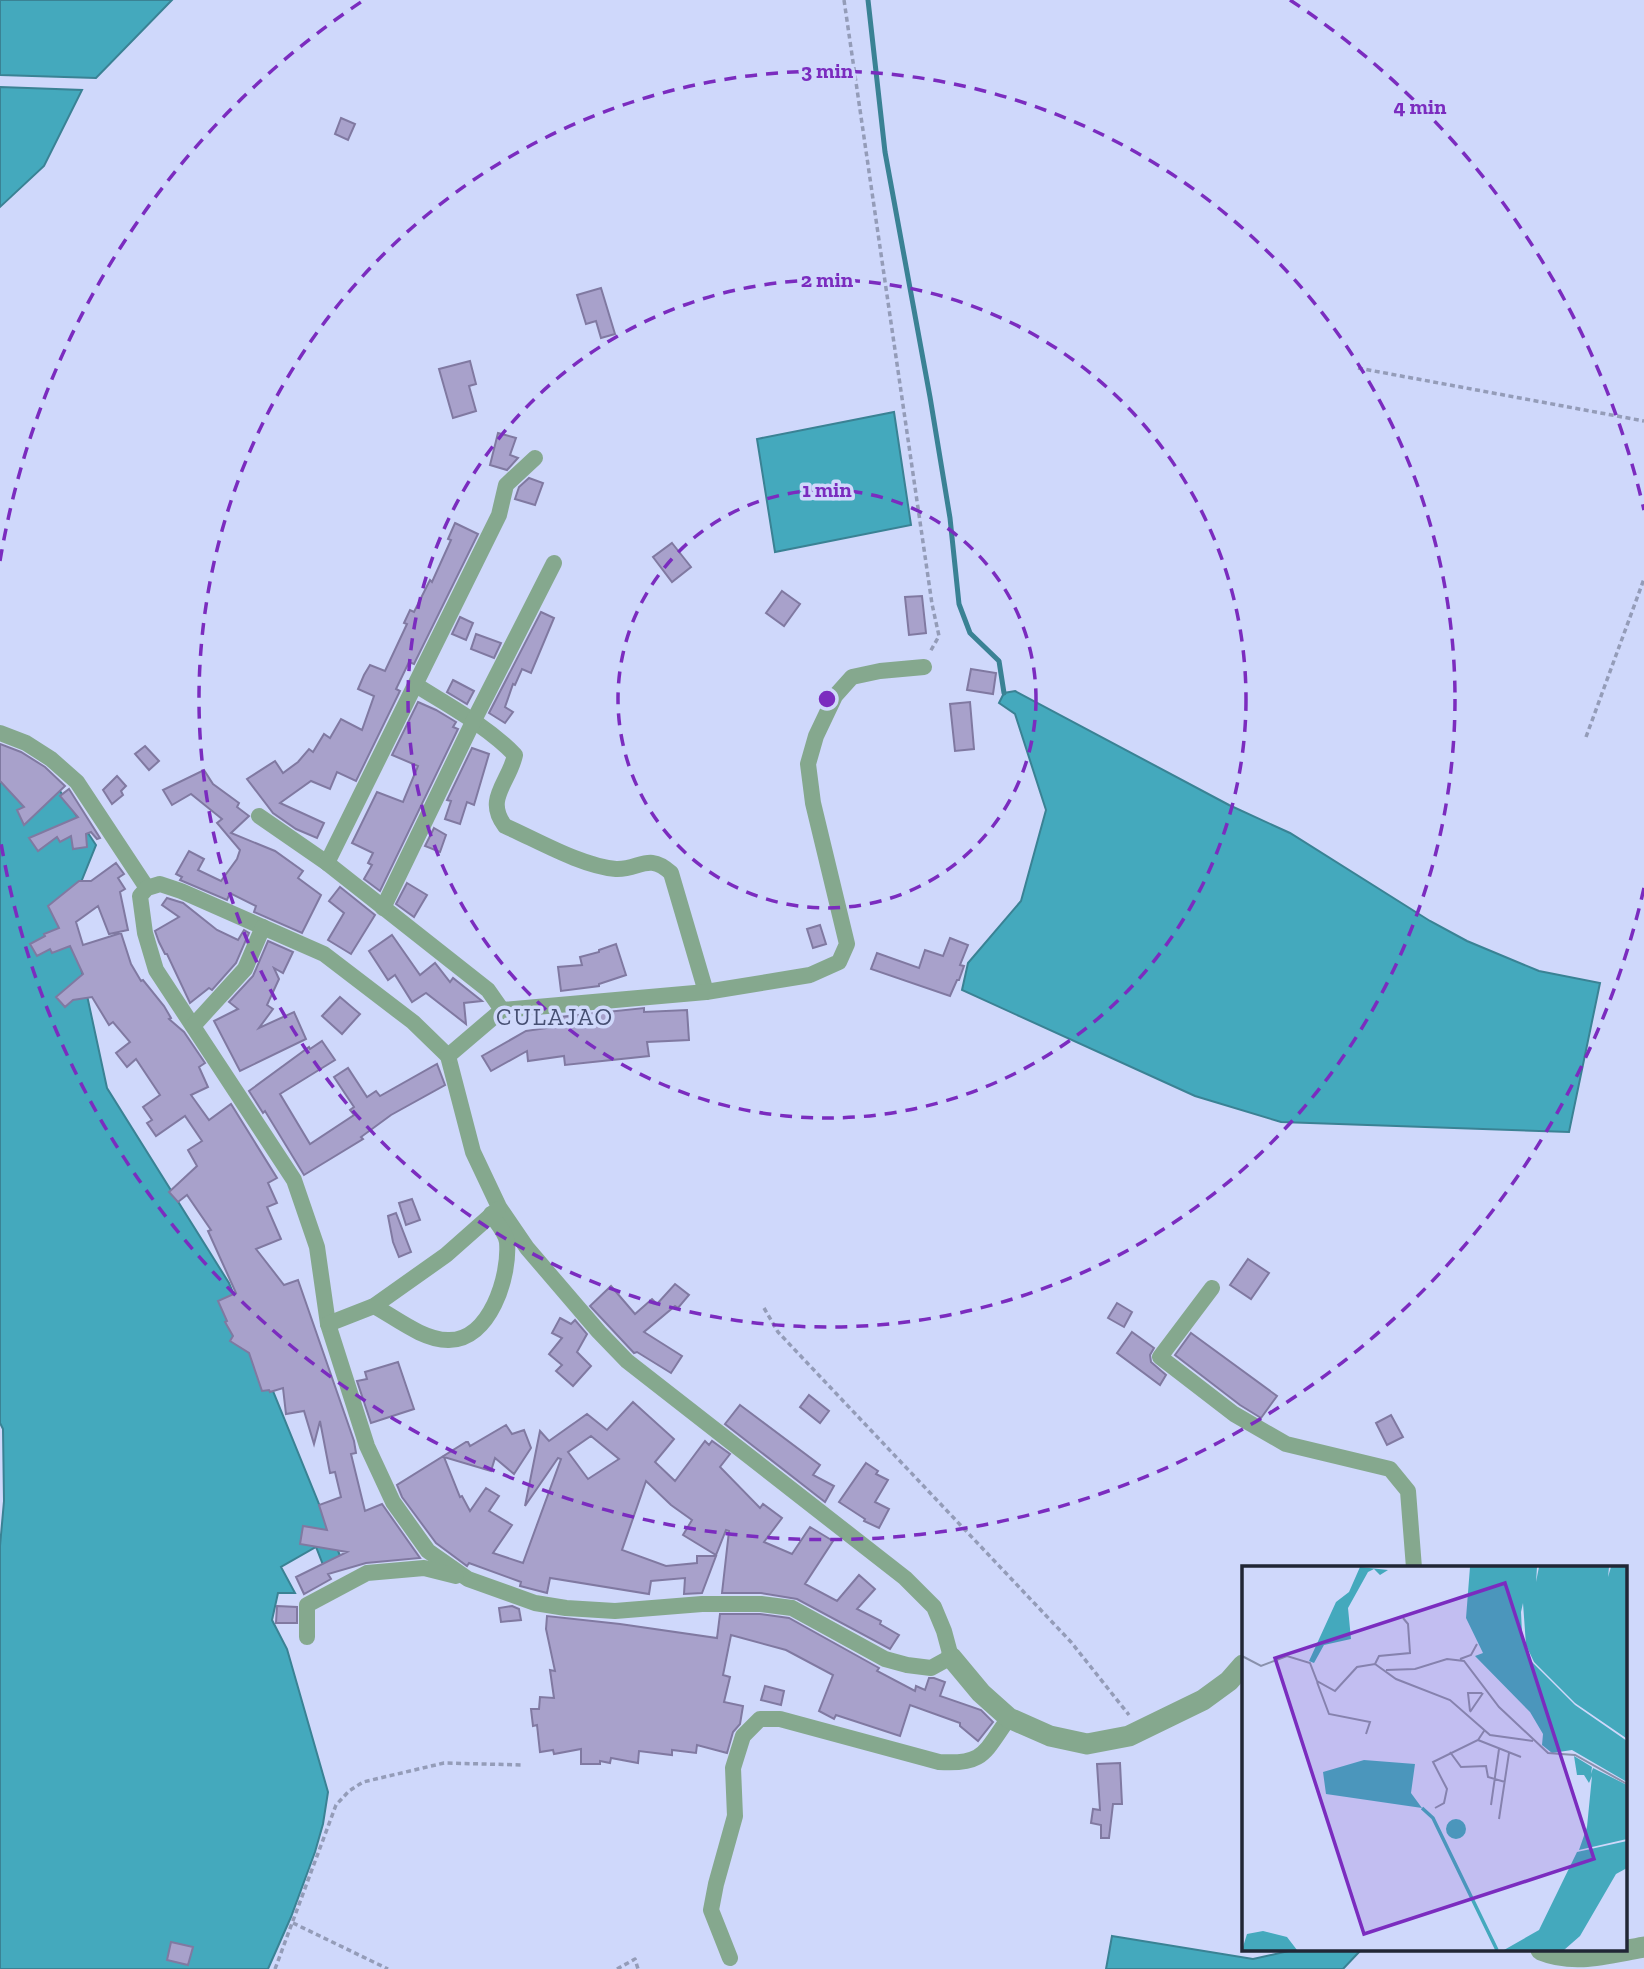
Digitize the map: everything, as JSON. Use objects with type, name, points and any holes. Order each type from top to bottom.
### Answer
[{"type":"street","points":[[327,863],[499,515],[506,485],[535,458]]},
{"type":"street","points":[[383,908],[554,563]]},
{"type":"street","points":[[448,1056],[502,1010],[705,992],[810,975],[839,962],[846,944],[813,803],[808,764],[810,755],[835,695],[852,677],[924,667]]},
{"type":"street","points":[[416,685],[473,722],[515,755],[512,768],[495,803],[496,814],[505,825],[587,862],[617,869],[652,862],[671,873],[705,992]]},
{"type":"street","points":[[0,733],[26,743],[51,759],[77,782],[148,888]]},
{"type":"street","points":[[259,816],[327,863],[488,990],[502,1010]]},
{"type":"street","points":[[374,1306],[426,1335],[449,1340],[470,1336],[487,1318],[499,1295],[507,1239],[473,1152],[448,1056],[413,1022],[324,954],[181,891],[160,884],[148,888],[140,896],[141,911],[156,970],[295,1180],[317,1247],[328,1324],[360,1427],[380,1478],[428,1551],[468,1579]]},
{"type":"street","points":[[193,1026],[245,969],[262,927]]},
{"type":"street","points":[[328,1324],[374,1306],[446,1255],[495,1211]]},
{"type":"street","points":[[495,1211],[627,1361],[905,1578],[934,1607],[951,1657],[981,1693],[1009,1717],[1050,1736],[1087,1744],[1129,1736],[1203,1700],[1229,1681],[1242,1666]]},
{"type":"street","points":[[1212,1288],[1160,1357],[1234,1414],[1286,1444],[1390,1469],[1408,1491],[1414,1566]]},
{"type":"street","points":[[307,1637],[307,1605],[367,1573],[424,1568],[468,1579],[535,1602],[566,1608],[615,1611],[702,1604],[761,1604],[792,1608],[885,1659],[931,1668],[951,1657]]},
{"type":"street","points":[[730,1958],[711,1910],[735,1816],[733,1768],[743,1736],[761,1719],[780,1719],[939,1762],[965,1764],[981,1756],[1009,1717]]},
{"type":"street","points":[[1626,1950],[1644,1947]]},
{"type":"street","points":[[1546,1952],[1577,1958],[1614,1952]]},
{"type":"path","points":[[844,0],[930,590],[939,636],[924,667]]},
{"type":"path","points":[[1358,368],[1644,421]]},
{"type":"path","points":[[1586,737],[1644,579]]},
{"type":"path","points":[[764,1308],[778,1332],[1071,1642],[1141,1731]]},
{"type":"path","points":[[275,1969],[336,1805],[349,1791],[363,1782],[444,1763],[524,1765]]},
{"type":"path","points":[[293,1923],[388,1969]]},
{"type":"path","points":[[617,1969],[635,1959],[638,1969]]},
{"type":"shaded area","points":[[0,0],[172,0],[96,78],[0,75]]},
{"type":"shaded area","points":[[0,87],[82,90],[44,166],[0,207]]},
{"type":"shaded area","points":[[894,412],[911,525],[775,552],[757,439]]},
{"type":"shaded area","points":[[1015,691],[1229,805],[1290,833],[1430,921],[1467,941],[1539,971],[1600,983],[1569,1132],[1281,1122],[1195,1096],[962,990],[968,963],[1021,901],[1046,810],[1015,714],[999,703],[1004,693]]},
{"type":"shaded area","points":[[0,752],[50,776],[96,845],[69,912],[107,1088],[229,1283],[343,1563],[325,1570],[316,1547],[281,1567],[295,1593],[278,1593],[272,1620],[287,1649],[328,1792],[315,1852],[268,1969],[0,1969],[0,1546],[4,1501],[3,1429],[0,1423]]},
{"type":"shaded area","points":[[1112,1936],[1253,1959],[1284,1952],[1359,1952],[1343,1969],[1106,1969]]},
{"type":"building","points":[[341,118],[355,124],[348,140],[335,134]]},
{"type":"building","points":[[601,288],[615,334],[601,338],[596,321],[586,324],[577,295]]},
{"type":"building","points":[[470,361],[476,384],[469,386],[476,411],[453,418],[439,369]]},
{"type":"building","points":[[498,433],[516,438],[510,455],[518,458],[507,470],[490,465]]},
{"type":"building","points":[[529,478],[543,483],[535,505],[515,499],[519,487]]},
{"type":"building","points":[[455,523],[478,534],[414,664],[409,662],[396,689],[400,691],[356,781],[337,772],[330,789],[311,781],[280,803],[324,823],[317,838],[296,829],[273,813],[247,779],[275,761],[283,773],[309,749],[313,752],[324,734],[330,738],[341,719],[362,730],[374,696],[358,689],[364,675],[370,665],[385,671],[407,624],[404,623],[410,610],[414,612],[430,580],[432,582],[451,540],[448,539]]},
{"type":"building","points":[[672,543],[691,567],[672,582],[653,557]]},
{"type":"building","points":[[782,591],[800,604],[784,626],[766,613]]},
{"type":"building","points":[[922,596],[926,633],[909,635],[905,597]]},
{"type":"building","points":[[541,612],[554,618],[531,673],[522,669],[515,685],[513,684],[505,707],[513,712],[505,723],[489,713]]},
{"type":"building","points":[[460,617],[473,623],[466,640],[452,634]]},
{"type":"building","points":[[476,634],[501,643],[494,658],[471,649]]},
{"type":"building","points":[[971,669],[996,673],[993,694],[967,690]]},
{"type":"building","points":[[453,680],[474,691],[467,704],[447,692]]},
{"type":"building","points":[[418,702],[456,722],[453,727],[458,729],[380,891],[364,879],[372,865],[368,863],[373,853],[352,843],[377,792],[403,802],[418,766],[392,755]]},
{"type":"building","points":[[970,702],[974,749],[955,751],[950,704]]},
{"type":"building","points":[[0,744],[21,752],[45,767],[65,786],[24,825],[17,810],[24,807],[0,781]]},
{"type":"building","points":[[145,746],[159,761],[149,770],[135,754]]},
{"type":"building","points":[[472,748],[489,754],[474,805],[467,802],[460,824],[445,819],[451,801],[447,800]]},
{"type":"building","points":[[204,770],[213,784],[239,803],[237,807],[249,816],[231,833],[275,851],[303,871],[298,878],[321,895],[302,933],[254,912],[256,906],[230,893],[227,900],[180,880],[182,877],[176,874],[189,851],[204,859],[198,870],[221,881],[237,859],[240,850],[217,823],[222,819],[191,794],[172,805],[163,790]]},
{"type":"building","points":[[117,776],[126,786],[121,791],[123,795],[112,804],[103,790]]},
{"type":"building","points":[[69,789],[100,838],[97,839],[91,832],[86,834],[87,847],[73,849],[71,836],[60,842],[57,837],[38,851],[29,838],[78,817],[60,796]]},
{"type":"building","points":[[434,828],[446,835],[440,852],[425,846]]},
{"type":"building","points":[[116,863],[124,874],[118,878],[125,889],[120,892],[128,930],[109,934],[98,906],[76,922],[83,945],[121,933],[131,964],[141,981],[143,980],[164,1006],[171,1018],[169,1019],[184,1032],[205,1063],[199,1067],[208,1087],[191,1095],[209,1120],[231,1104],[277,1178],[268,1183],[277,1203],[267,1207],[281,1239],[256,1249],[284,1285],[298,1280],[354,1441],[356,1453],[351,1454],[365,1511],[382,1504],[420,1558],[366,1563],[328,1574],[331,1579],[304,1594],[296,1577],[347,1552],[300,1544],[303,1526],[327,1530],[319,1505],[341,1497],[335,1472],[330,1473],[320,1421],[314,1444],[304,1411],[286,1414],[283,1388],[270,1392],[262,1391],[249,1353],[230,1341],[233,1336],[218,1301],[236,1293],[208,1231],[211,1230],[187,1195],[178,1202],[169,1192],[197,1166],[188,1150],[202,1141],[185,1116],[156,1136],[147,1123],[152,1120],[143,1107],[160,1095],[136,1059],[127,1067],[116,1053],[130,1042],[113,1022],[109,1025],[92,997],[73,1000],[65,1007],[56,997],[83,974],[70,946],[52,953],[50,949],[37,956],[30,944],[59,928],[48,906],[79,881],[91,881]]},
{"type":"building","points":[[407,883],[427,895],[414,917],[396,904]]},
{"type":"building","points":[[340,887],[375,915],[351,954],[328,940],[344,913],[329,901]]},
{"type":"building","points":[[167,898],[183,903],[217,930],[238,940],[244,930],[249,933],[236,963],[212,990],[209,988],[190,1003],[155,931],[179,917],[162,905]]},
{"type":"building","points":[[820,925],[826,944],[813,948],[807,929]]},
{"type":"building","points":[[392,935],[420,975],[435,963],[450,982],[453,978],[482,1001],[464,1003],[466,1024],[426,993],[412,1002],[395,975],[388,980],[369,951]]},
{"type":"building","points":[[950,938],[968,945],[960,965],[964,966],[950,996],[871,969],[877,953],[919,968],[925,950],[943,956]]},
{"type":"building","points":[[268,941],[293,952],[283,973],[274,968],[279,979],[267,1005],[273,1009],[259,1028],[294,1012],[306,1039],[240,1071],[214,1021],[238,1009],[229,1002],[253,976]]},
{"type":"building","points":[[616,944],[626,975],[599,986],[561,991],[558,967],[582,965],[580,957]]},
{"type":"building","points":[[340,997],[360,1014],[342,1034],[322,1016]]},
{"type":"building","points":[[644,1008],[644,1012],[687,1010],[689,1040],[647,1042],[649,1056],[565,1065],[564,1056],[528,1061],[527,1051],[491,1071],[482,1056],[526,1031],[561,1026],[560,1017]]},
{"type":"building","points":[[322,1041],[335,1060],[280,1094],[310,1144],[354,1115],[350,1110],[354,1107],[334,1077],[348,1068],[367,1097],[376,1091],[380,1096],[437,1064],[445,1085],[391,1115],[361,1137],[363,1139],[304,1175],[265,1111],[263,1113],[249,1091],[309,1047],[310,1049]]},
{"type":"building","points":[[412,1199],[420,1220],[406,1225],[399,1203]]},
{"type":"building","points":[[396,1213],[411,1252],[399,1257],[388,1216]]},
{"type":"building","points":[[1248,1259],[1269,1273],[1251,1299],[1230,1285]]},
{"type":"building","points":[[675,1284],[689,1295],[678,1308],[675,1306],[644,1332],[682,1356],[671,1373],[637,1352],[634,1353],[590,1306],[611,1286],[635,1314],[652,1299],[657,1304]]},
{"type":"building","points":[[1117,1303],[1132,1312],[1124,1327],[1108,1318]]},
{"type":"building","points":[[560,1318],[571,1324],[575,1320],[587,1334],[577,1352],[591,1366],[573,1386],[556,1371],[562,1365],[549,1354],[562,1338],[552,1333]]},
{"type":"building","points":[[1132,1332],[1154,1348],[1150,1355],[1151,1362],[1166,1375],[1160,1385],[1117,1353]]},
{"type":"building","points":[[1191,1333],[1277,1396],[1261,1418],[1175,1355]]},
{"type":"building","points":[[398,1362],[414,1409],[371,1423],[357,1381],[367,1379],[365,1372]]},
{"type":"building","points":[[809,1395],[829,1411],[820,1423],[800,1407]]},
{"type":"building","points":[[633,1402],[674,1439],[655,1462],[675,1481],[705,1441],[709,1445],[712,1441],[730,1454],[720,1467],[760,1508],[763,1504],[782,1518],[764,1542],[792,1554],[810,1527],[833,1541],[805,1584],[837,1601],[859,1575],[875,1589],[857,1609],[881,1621],[880,1624],[899,1635],[890,1649],[797,1599],[761,1593],[722,1593],[729,1531],[726,1530],[716,1555],[683,1535],[692,1520],[671,1505],[646,1481],[622,1550],[666,1566],[697,1563],[697,1556],[716,1556],[702,1593],[684,1594],[685,1578],[651,1581],[649,1594],[550,1578],[547,1593],[520,1586],[521,1582],[469,1563],[467,1566],[436,1543],[402,1497],[397,1485],[466,1442],[470,1446],[506,1425],[512,1434],[524,1430],[531,1448],[514,1474],[495,1458],[491,1471],[444,1457],[460,1497],[462,1496],[470,1511],[486,1488],[499,1496],[489,1511],[512,1525],[493,1553],[523,1563],[561,1459],[558,1458],[525,1506],[540,1431],[549,1441],[587,1414],[607,1430]],"holes":[[[591,1436],[619,1459],[588,1479],[568,1452]]]},
{"type":"building","points":[[740,1405],[820,1465],[813,1475],[834,1486],[825,1502],[725,1424]]},
{"type":"building","points":[[1391,1415],[1403,1437],[1387,1445],[1376,1423]]},
{"type":"building","points":[[866,1463],[878,1471],[876,1474],[888,1480],[875,1502],[889,1509],[879,1528],[864,1521],[865,1519],[839,1502]]},
{"type":"building","points":[[277,1606],[297,1607],[297,1623],[276,1623]]},
{"type":"building","points":[[512,1606],[519,1609],[521,1620],[501,1622],[499,1608]]},
{"type":"building","points":[[720,1614],[760,1614],[789,1618],[915,1691],[916,1686],[925,1690],[929,1678],[945,1682],[940,1696],[981,1710],[993,1722],[978,1741],[960,1726],[960,1723],[910,1705],[900,1736],[836,1715],[834,1719],[819,1711],[833,1675],[786,1650],[731,1635],[723,1675],[730,1677],[724,1702],[743,1706],[740,1724],[733,1732],[727,1753],[697,1745],[696,1753],[672,1750],[672,1755],[639,1751],[638,1763],[611,1758],[610,1763],[600,1761],[600,1764],[581,1764],[581,1749],[554,1754],[553,1750],[540,1752],[537,1725],[533,1726],[531,1709],[539,1709],[540,1697],[554,1698],[550,1670],[555,1671],[546,1629],[547,1616],[717,1638]]},
{"type":"building","points":[[765,1686],[784,1691],[781,1705],[761,1700]]},
{"type":"building","points":[[1120,1763],[1122,1804],[1113,1804],[1109,1838],[1101,1838],[1101,1825],[1091,1823],[1093,1809],[1100,1810],[1097,1764]]},
{"type":"building","points":[[171,1942],[193,1947],[188,1965],[167,1960]]},
{"type":"waterway","points":[[868,0],[885,152],[950,518],[959,604],[970,633],[999,661],[1004,693]]},
{"type":"district","name":"CULAJAO","points":[[555,1016]]}]
